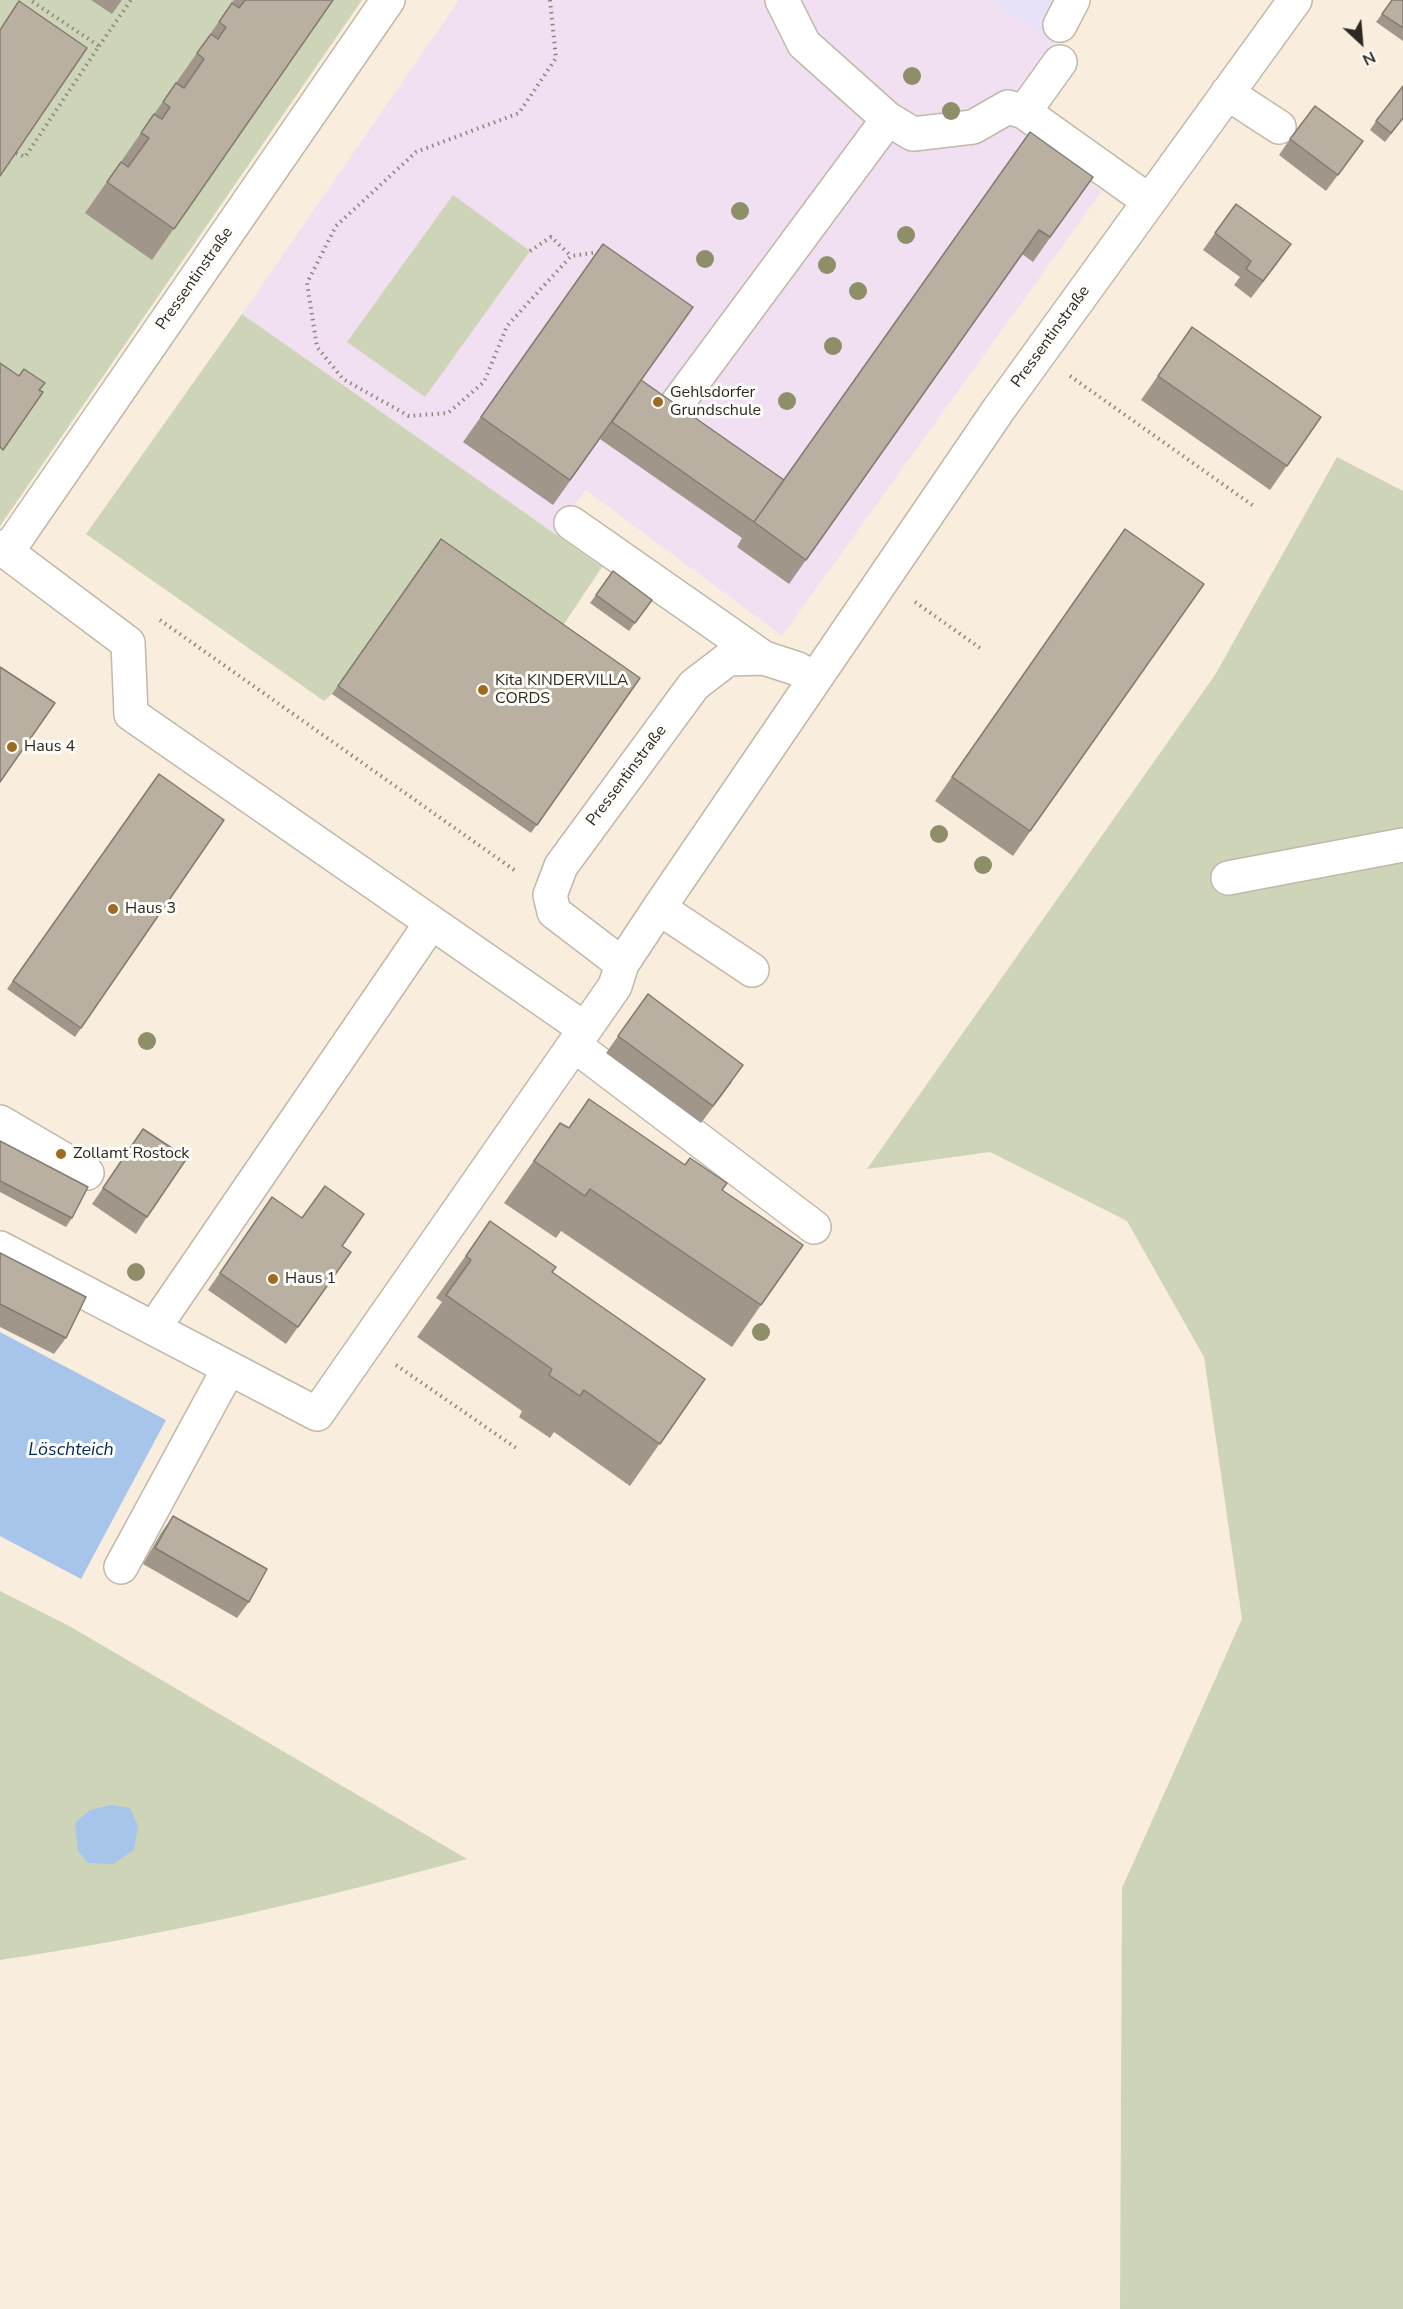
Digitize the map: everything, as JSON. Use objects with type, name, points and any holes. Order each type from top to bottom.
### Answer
[{"type":"street","name":"Pressentinstraße","points":[[3,550],[388,0]]},
{"type":"street","points":[[782,0],[804,44],[888,118],[913,134],[973,128],[1008,107],[1024,112],[1149,201]]},
{"type":"street","name":"Pressentinstraße","points":[[229,1368],[317,1414],[615,986],[622,964],[882,579],[1038,354],[1295,0]]},
{"type":"street","points":[[1024,112],[1060,63]]},
{"type":"street","points":[[1227,93],[1279,127]]},
{"type":"street","points":[[676,405],[888,118]]},
{"type":"street","points":[[571,523],[764,658]]},
{"type":"street","points":[[3,550],[128,643],[131,714],[431,923],[579,1037],[814,1227]]},
{"type":"street","name":"Pressentinstraße","points":[[550,895],[561,866],[694,685],[728,660],[764,658],[798,669],[813,679]]},
{"type":"street","points":[[1228,879],[1403,844]]},
{"type":"street","points":[[550,895],[554,912],[622,964]]},
{"type":"street","points":[[659,908],[752,970]]},
{"type":"street","points":[[154,1329],[431,923]]},
{"type":"street","points":[[0,1122],[87,1173]]},
{"type":"street","points":[[0,1248],[229,1368],[121,1567]]},
{"type":"path","points":[[30,0],[99,46]]},
{"type":"path","points":[[16,153],[25,157],[131,0]]},
{"type":"path","points":[[550,0],[556,58],[519,113],[416,152],[336,226],[307,283],[317,347],[343,379],[409,416],[448,413],[484,382],[507,326],[571,256],[601,252]]},
{"type":"path","points":[[530,251],[551,237],[571,256]]},
{"type":"path","points":[[1038,354],[1255,507]]},
{"type":"path","points":[[882,579],[980,648]]},
{"type":"path","points":[[151,614],[550,895]]},
{"type":"path","points":[[366,1344],[519,1450]]},
{"type":"shaded area","name":"Gehlsdorfer Grundschule","points":[[459,0],[990,0],[1079,59],[1025,136],[1102,191],[782,636],[586,490],[553,533],[242,314]]},
{"type":"shaded area","points":[[990,0],[1073,0],[1060,25],[1048,39]]},
{"type":"green space","points":[[0,0],[362,0],[0,526]]},
{"type":"green space","points":[[453,195],[530,251],[425,397],[347,342]]},
{"type":"green space","points":[[242,314],[602,567],[558,633],[332,694],[324,701],[86,534]]},
{"type":"green space","points":[[1337,457],[1403,491],[1403,2309],[1120,2309],[1122,1888],[1242,1619],[1204,1357],[1127,1221],[990,1152],[867,1169],[1215,675]]},
{"type":"green space","points":[[0,1591],[71,1627],[467,1859],[235,1917],[0,1960]]},
{"type":"water","name":"Löschteich","points":[[0,1332],[166,1420],[81,1579],[0,1536]]},
{"type":"water","points":[[111,1805],[130,1808],[138,1826],[134,1850],[113,1864],[88,1863],[78,1851],[75,1823],[90,1810]]},
{"type":"building","points":[[245,0],[333,0],[174,229],[107,182],[121,162],[128,167],[149,138],[141,133],[154,114],[162,119],[170,107],[163,102],[176,83],[184,88],[204,59],[197,53],[211,34],[218,39],[226,27],[219,22],[232,3],[239,8]]},
{"type":"building","points":[[1392,0],[1403,0],[1403,28],[1382,14]]},
{"type":"building","points":[[19,1],[87,48],[0,176],[0,30]]},
{"type":"building","points":[[1403,86],[1403,118],[1391,133],[1376,121]]},
{"type":"building","points":[[1315,106],[1363,141],[1338,175],[1290,139]]},
{"type":"building","points":[[1030,132],[1093,177],[1050,237],[1039,230],[806,560],[754,522]]},
{"type":"building","points":[[1236,204],[1291,244],[1263,281],[1246,269],[1251,261],[1215,233]]},
{"type":"building","points":[[603,244],[693,307],[570,480],[481,417]]},
{"type":"building","points":[[1192,327],[1321,417],[1287,466],[1158,376]]},
{"type":"building","points":[[0,363],[19,376],[24,369],[45,383],[39,390],[43,392],[3,450],[0,447]]},
{"type":"building","points":[[641,380],[784,480],[754,522],[612,422]]},
{"type":"building","points":[[1125,529],[1204,584],[1030,831],[952,777]]},
{"type":"building","name":"Kita KINDERVILLA CORDS","points":[[441,539],[640,678],[537,825],[338,686]]},
{"type":"building","points":[[613,571],[652,600],[635,623],[596,595]]},
{"type":"building","name":"Haus 4","points":[[0,667],[55,703],[0,782]]},
{"type":"building","name":"Haus 3","points":[[159,774],[224,820],[81,1028],[13,981]]},
{"type":"building","points":[[648,994],[743,1065],[713,1106],[618,1036]]},
{"type":"building","points":[[589,1099],[685,1165],[690,1158],[727,1183],[722,1190],[803,1245],[761,1305],[590,1189],[585,1196],[534,1161],[560,1123],[569,1128]]},
{"type":"building","points":[[143,1129],[187,1158],[147,1217],[103,1188]]},
{"type":"building","points":[[0,1141],[88,1187],[72,1218],[0,1181]]},
{"type":"building","name":"Haus 1","points":[[325,1186],[364,1214],[342,1246],[351,1252],[298,1327],[220,1273],[272,1197],[302,1218]]},
{"type":"building","points":[[490,1221],[556,1267],[552,1272],[705,1379],[660,1444],[584,1390],[580,1396],[549,1375],[552,1369],[446,1295],[471,1260],[466,1256]]},
{"type":"building","points":[[0,1253],[86,1297],[66,1338],[0,1304]]},
{"type":"building","points":[[173,1516],[267,1569],[249,1602],[155,1548]]},
{"type":"place","name":"Gehlsdorfer Grundschule","points":[[658,402]]},
{"type":"place","name":"Kita KINDERVILLA CORDS","points":[[483,690]]},
{"type":"place","name":"Haus 4","points":[[12,747]]},
{"type":"place","name":"Haus 3","points":[[113,909]]},
{"type":"place","name":"Zollamt Rostock","points":[[61,1154]]},
{"type":"place","name":"Haus 1","points":[[273,1279]]}]
